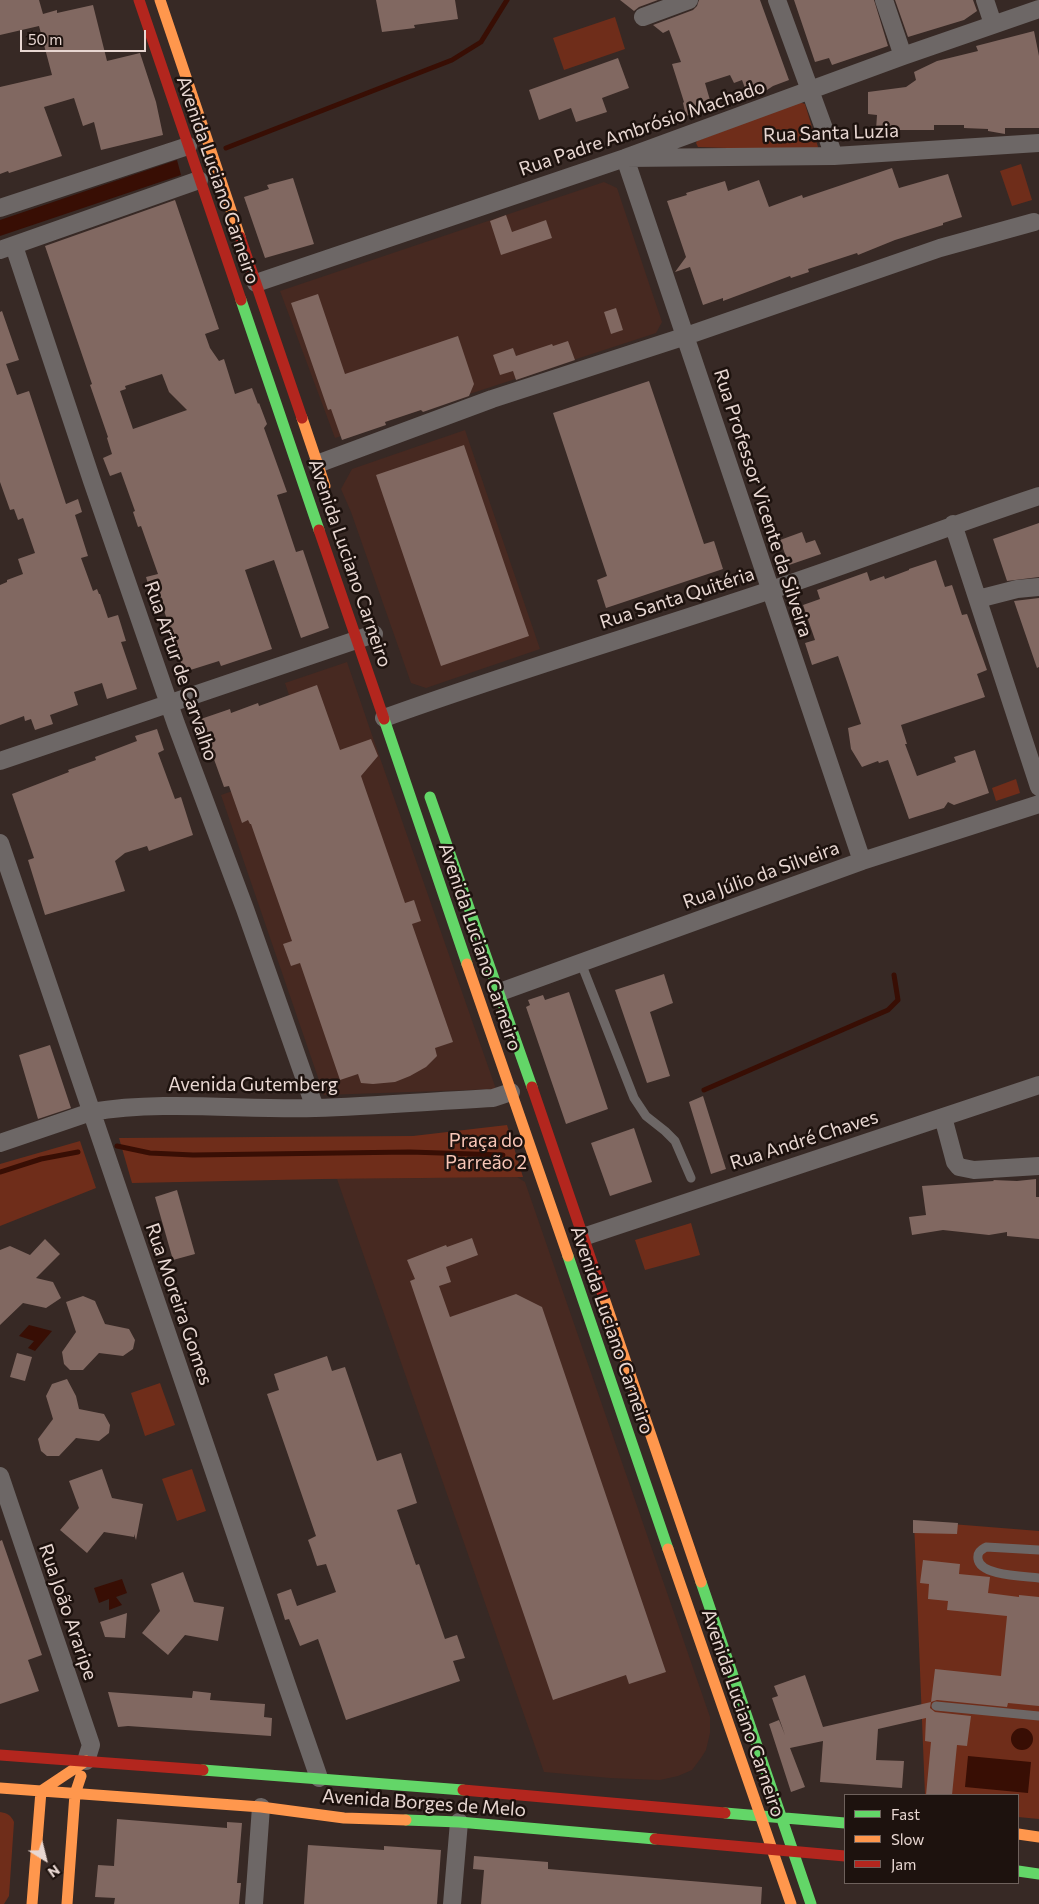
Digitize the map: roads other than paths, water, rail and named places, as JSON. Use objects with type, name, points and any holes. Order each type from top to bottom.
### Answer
[{"type":"main road","name":"Avenida Luciano Carneiro","points":[[139,0],[357,639],[396,713],[511,1092],[791,1904]]},
{"type":"main road","name":"Avenida Luciano Carneiro","points":[[160,0],[330,502]]},
{"type":"main road","name":"Avenida Luciano Carneiro","points":[[425,781],[500,992],[811,1904]]},
{"type":"main road","name":"Avenida Borges de Melo","points":[[0,1755],[319,1778],[844,1822]]},
{"type":"main road","points":[[35,1898],[41,1791],[86,1761]]},
{"type":"main road","points":[[65,1900],[75,1794],[86,1761]]},
{"type":"main road","name":"Avenida Borges de Melo","points":[[0,1788],[262,1807],[344,1818],[459,1822],[844,1856]]},
{"type":"main road","points":[[1019,1834],[1039,1837]]},
{"type":"main road","points":[[1019,1871],[1038,1873]]},
{"type":"street","points":[[643,17],[688,0]]},
{"type":"street","points":[[777,0],[834,156]]},
{"type":"street","points":[[884,0],[903,56]]},
{"type":"street","points":[[985,0],[993,24]]},
{"type":"street","name":"Rua Padre Ambrósio Machado","points":[[256,283],[625,158],[1039,8]]},
{"type":"street","name":"Rua Santa Luzia","points":[[625,158],[834,156],[1039,143]]},
{"type":"street","points":[[0,208],[189,150]]},
{"type":"street","name":"Rua Professor Vicente da Silveira","points":[[625,158],[862,861]]},
{"type":"street","points":[[7,248],[198,177]]},
{"type":"street","points":[[317,464],[492,399],[686,336],[940,248],[1034,222]]},
{"type":"street","name":"Rua Artur de Carvalho","points":[[7,248],[315,1108]]},
{"type":"street","name":"Rua Santa Quitéria","points":[[396,713],[770,591],[954,524],[1039,496]]},
{"type":"street","points":[[954,524],[1039,787]]},
{"type":"street","points":[[978,599],[1039,587]]},
{"type":"street","points":[[0,761],[374,632]]},
{"type":"street","name":"Rua Júlio da Silveira","points":[[500,992],[862,861],[1039,804]]},
{"type":"street","name":"Rua Moreira Gomes","points":[[0,843],[205,1450],[319,1778]]},
{"type":"street","name":"Rua André Chaves","points":[[583,1237],[1039,1084]]},
{"type":"street","name":"Avenida Gutemberg","points":[[0,1143],[91,1112],[144,1107],[315,1108],[494,1098],[511,1092]]},
{"type":"street","points":[[943,1117],[955,1162],[959,1167],[974,1170],[1039,1166]]},
{"type":"street","name":"Rua João Araripe","points":[[0,1476],[91,1746],[86,1761]]},
{"type":"street","points":[[254,1904],[262,1807]]},
{"type":"street","points":[[452,1904],[459,1822]]},
{"type":"lane","points":[[581,963],[634,1098],[646,1116],[675,1141],[691,1178]]},
{"type":"lane","points":[[1039,1550],[986,1547],[980,1550],[977,1556],[980,1565],[994,1572],[1039,1578]]},
{"type":"lane","points":[[936,1706],[1039,1716]]},
{"type":"lane","points":[[23,1904],[35,1898]]},
{"type":"waterway","points":[[226,148],[452,60],[481,42],[507,0]]},
{"type":"waterway","points":[[704,1090],[888,1010],[898,1000],[894,975]]},
{"type":"waterway","points":[[117,1146],[150,1153],[193,1155],[410,1152],[503,1155]]},
{"type":"waterway","points":[[0,1172],[41,1159],[78,1152]]},
{"type":"park label","name":"Praça do Parreão 2","points":[[486,1152]]}]
